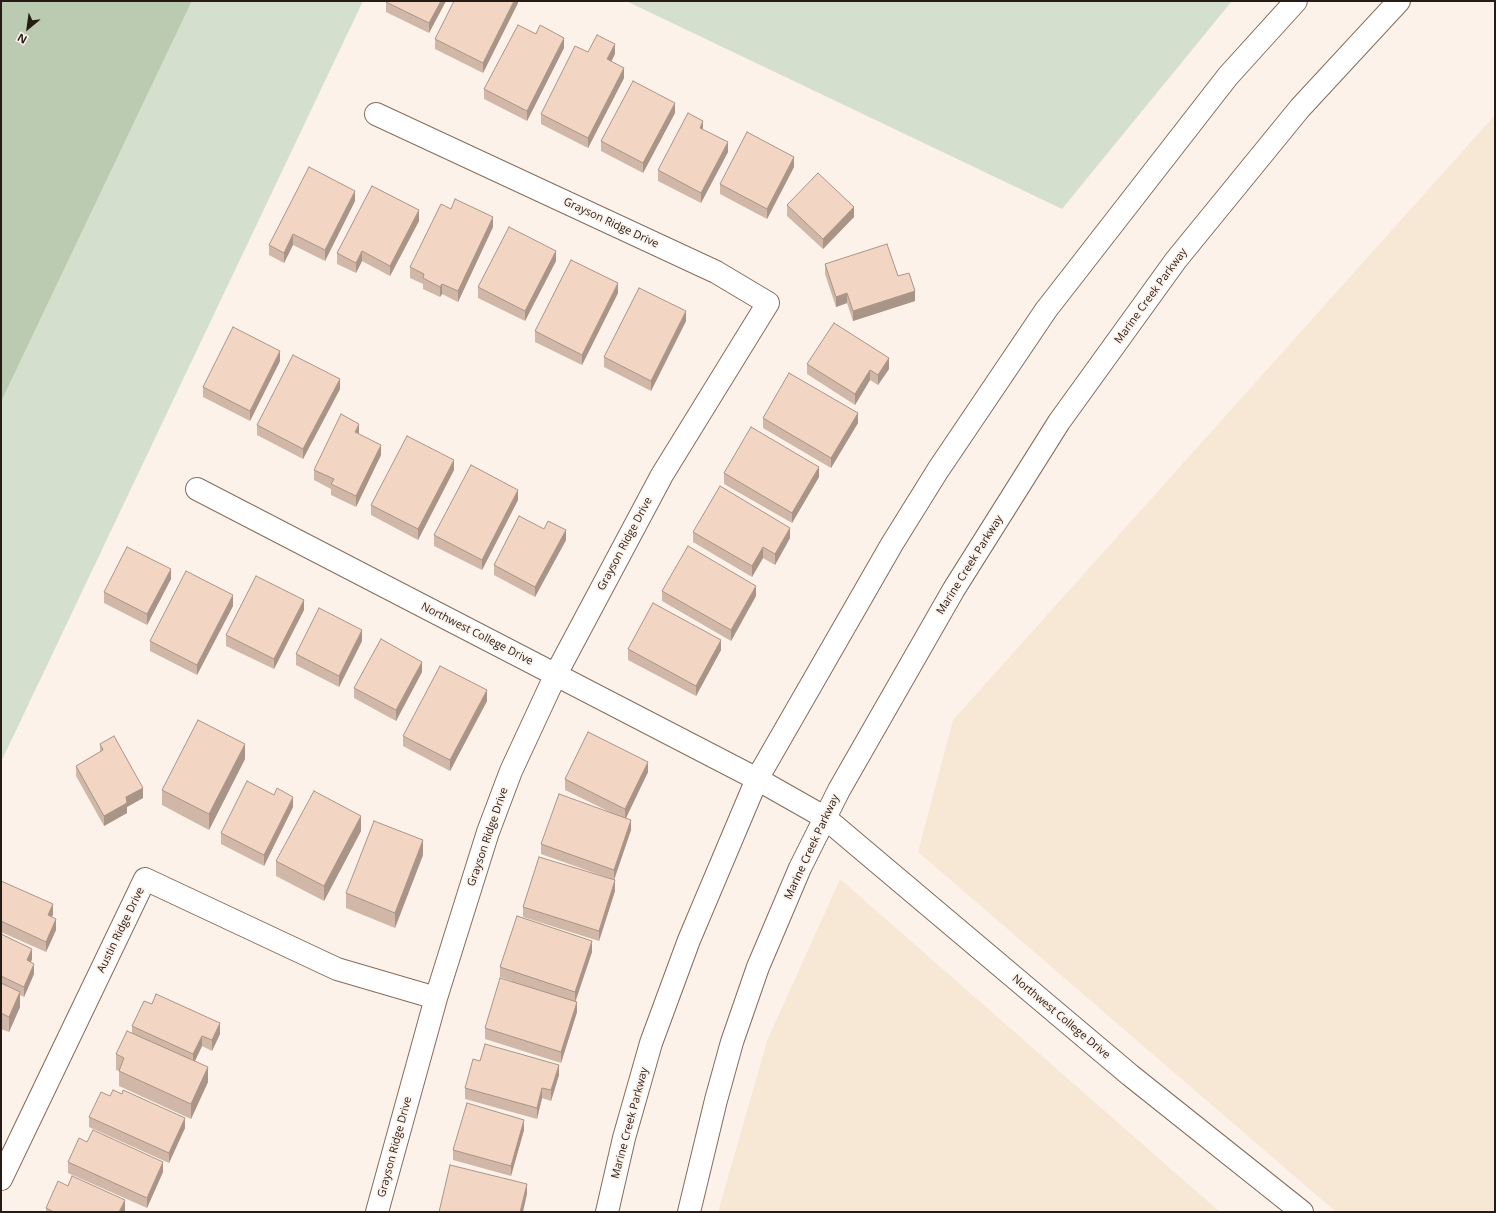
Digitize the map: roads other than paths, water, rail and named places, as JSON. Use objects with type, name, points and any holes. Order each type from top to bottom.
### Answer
[{"type":"street","name":"Marine Creek Parkway","points":[[607,1212],[624,1138],[650,1044],[689,940],[757,779],[900,531],[938,470],[1046,310],[1228,76],[1296,1]]},
{"type":"street","name":"Marine Creek Parkway","points":[[689,1212],[716,1100],[734,1035],[758,967],[800,868],[824,818],[850,770],[954,589],[1059,422],[1176,260],[1300,108],[1399,1]]},
{"type":"street","name":"Grayson Ridge Drive","points":[[376,114],[716,272],[768,303],[662,475],[556,674],[511,772],[488,832],[436,998],[377,1212]]},
{"type":"street","name":"Northwest College Drive","points":[[196,489],[757,779],[824,818],[1130,1075],[1302,1212]]},
{"type":"street","name":"Austin Ridge Drive","points":[[1,1179],[146,879],[336,969],[436,998]]}]
